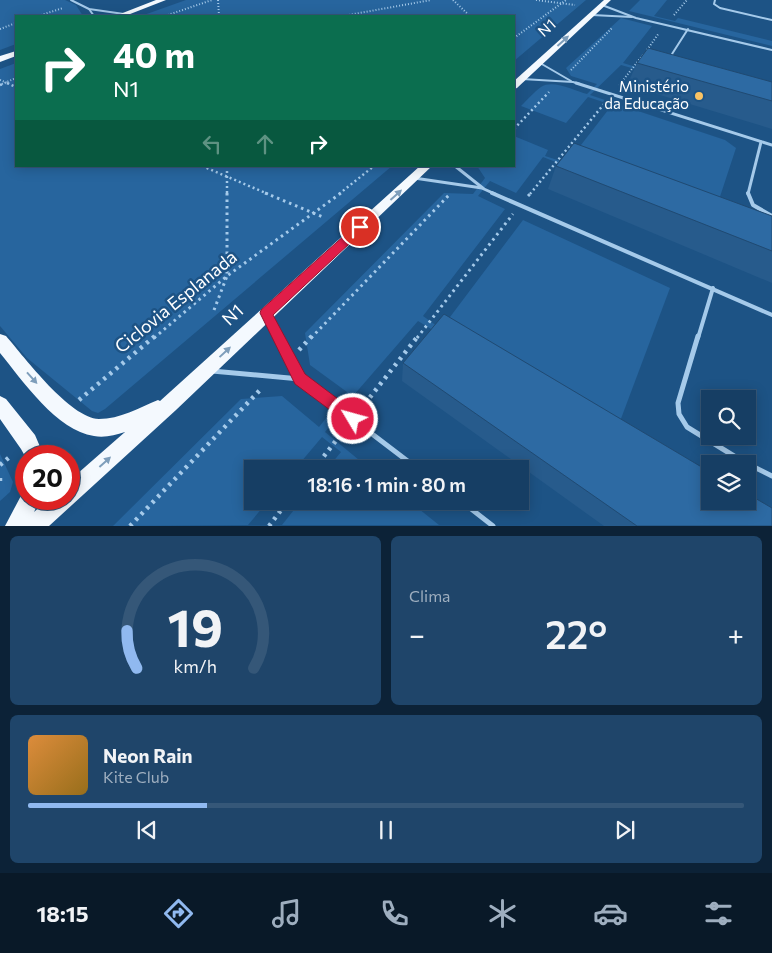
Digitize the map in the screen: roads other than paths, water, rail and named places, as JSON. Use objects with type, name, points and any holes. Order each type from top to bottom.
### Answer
[{"type":"highway","points":[[121,15],[163,0]]},
{"type":"highway","name":"N1","points":[[515,85],[605,2]]},
{"type":"highway","points":[[0,59],[15,54]]},
{"type":"highway","name":"N1","points":[[80,484],[170,404],[266,313],[426,167]]},
{"type":"highway","points":[[0,341],[63,413],[91,427],[124,424],[170,404]]},
{"type":"highway","points":[[0,405],[29,445]]},
{"type":"highway","points":[[14,526],[23,510]]},
{"type":"highway","points":[[33,526],[51,510]]},
{"type":"lane","points":[[71,0],[90,9],[121,15]]},
{"type":"lane","points":[[715,0],[714,4],[720,8],[772,20]]},
{"type":"lane","points":[[605,2],[636,18]]},
{"type":"lane","points":[[90,9],[93,15]]},
{"type":"lane","points":[[592,15],[636,18],[772,50]]},
{"type":"lane","points":[[674,60],[672,54],[688,30]]},
{"type":"lane","points":[[540,62],[572,82]]},
{"type":"lane","points":[[522,79],[572,82],[772,145]]},
{"type":"lane","points":[[762,142],[748,193],[749,199],[758,210],[772,216]]},
{"type":"lane","points":[[456,167],[484,188],[772,315]]},
{"type":"lane","points":[[414,178],[484,188]]},
{"type":"lane","points":[[713,288],[678,403],[679,414],[686,428],[732,455]]},
{"type":"lane","points":[[266,313],[300,379],[406,460]]},
{"type":"lane","points":[[205,371],[300,379]]},
{"type":"lane","points":[[756,468],[772,476]]},
{"type":"lane","points":[[473,510],[493,526]]},
{"type":"place","name":"Ministério da Educação","points":[[699,96]]}]
